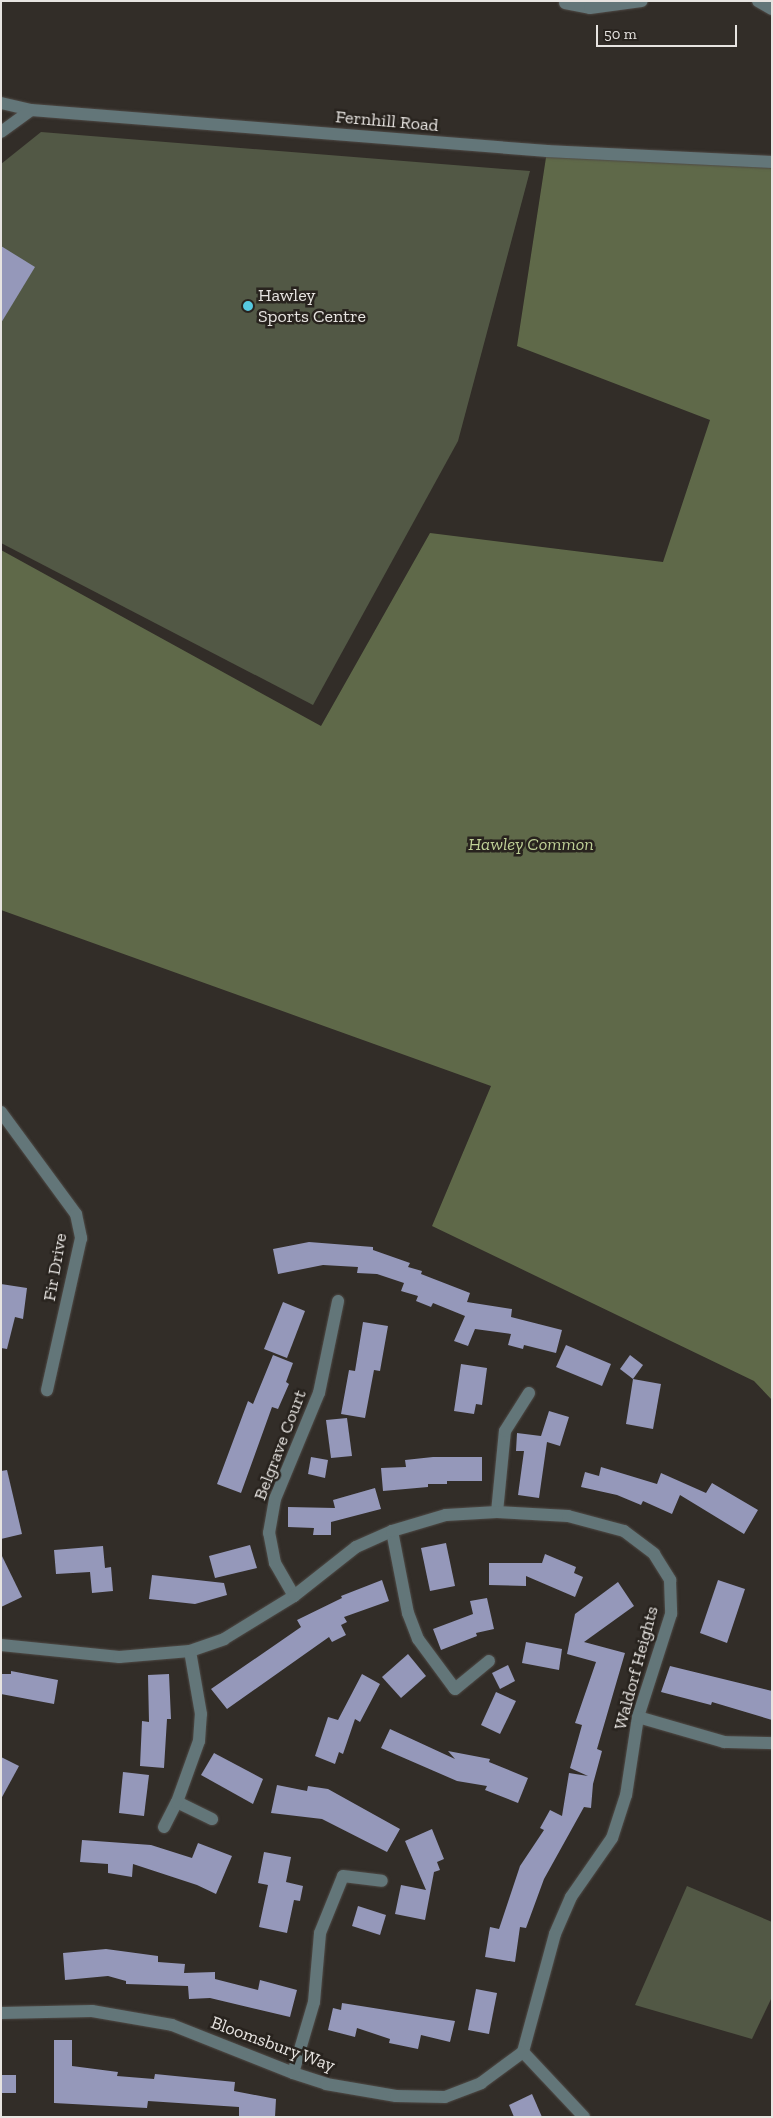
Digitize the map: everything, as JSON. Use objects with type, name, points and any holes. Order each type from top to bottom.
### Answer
[{"type":"street","points":[[565,3],[590,8],[642,1]]},
{"type":"street","points":[[758,1],[772,9]]},
{"type":"street","name":"Fernhill Road","points":[[1,103],[31,110],[547,151],[772,162]]},
{"type":"street","points":[[1,132],[31,110]]},
{"type":"street","name":"Fir Drive","points":[[1,1112],[76,1214],[81,1238],[48,1390]]},
{"type":"street","name":"Belgrave Court","points":[[294,1596],[275,1564],[269,1533],[275,1499],[319,1393],[338,1301]]},
{"type":"street","points":[[497,1512],[505,1431],[529,1393]]},
{"type":"street","name":"Waldorf Heights","points":[[1,1644],[119,1657],[190,1651],[224,1639],[294,1596],[356,1547],[392,1531],[446,1515],[497,1512],[568,1516],[624,1531],[654,1554],[670,1580],[671,1614],[638,1717],[626,1794],[612,1838],[571,1897],[555,1934],[523,2052]]},
{"type":"street","points":[[392,1531],[408,1613],[418,1639],[455,1689],[488,1661]]},
{"type":"street","points":[[164,1827],[177,1802],[199,1741],[201,1714],[190,1651]]},
{"type":"street","points":[[638,1717],[724,1742],[772,1744]]},
{"type":"street","points":[[177,1802],[212,1819]]},
{"type":"street","points":[[293,2073],[314,2002],[320,1933],[343,1876],[382,1881]]},
{"type":"street","name":"Bloomsbury Way","points":[[1,2012],[92,2011],[172,2025],[293,2073],[326,2084],[396,2096],[444,2097],[481,2083],[523,2052]]},
{"type":"street","points":[[523,2052],[584,2117]]},
{"type":"green space","name":"Hawley Sports Centre","points":[[41,132],[530,171],[458,441],[313,705],[1,543],[1,164]]},
{"type":"green space","name":"Hawley Common","points":[[547,151],[772,160],[772,1400],[754,1381],[432,1226],[491,1086],[1,910],[1,550],[321,726],[430,533],[663,562],[710,420],[517,346]]},
{"type":"green space","points":[[687,1886],[772,1922],[772,1997],[752,2039],[635,2005]]},
{"type":"building","points":[[1,246],[35,267],[1,323]]},
{"type":"building","points":[[309,1242],[373,1247],[373,1250],[410,1263],[408,1267],[422,1271],[421,1274],[470,1293],[467,1302],[512,1309],[511,1317],[562,1330],[556,1353],[524,1345],[523,1349],[508,1345],[511,1334],[475,1329],[468,1346],[454,1341],[465,1316],[433,1303],[431,1307],[416,1301],[418,1296],[401,1291],[404,1283],[377,1274],[357,1273],[358,1267],[323,1265],[278,1274],[273,1249]]},
{"type":"building","points":[[1,1284],[27,1288],[23,1319],[15,1317],[7,1349],[1,1348]]},
{"type":"building","points":[[283,1302],[305,1311],[287,1358],[264,1349]]},
{"type":"building","points":[[363,1322],[388,1326],[380,1371],[374,1370],[365,1418],[341,1414],[349,1370],[355,1371]]},
{"type":"building","points":[[566,1345],[611,1364],[602,1386],[556,1367]]},
{"type":"building","points":[[273,1355],[293,1363],[286,1382],[289,1384],[278,1409],[272,1407],[241,1493],[217,1484],[248,1401],[253,1404]]},
{"type":"building","points":[[630,1355],[643,1365],[633,1379],[620,1369]]},
{"type":"building","points":[[461,1364],[487,1368],[482,1405],[476,1404],[474,1414],[454,1411]]},
{"type":"building","points":[[633,1379],[661,1384],[653,1429],[626,1424]]},
{"type":"building","points":[[549,1411],[569,1417],[560,1446],[547,1442],[539,1498],[518,1495],[524,1451],[516,1451],[517,1433],[541,1436]]},
{"type":"building","points":[[347,1418],[352,1456],[331,1458],[326,1420]]},
{"type":"building","points":[[311,1457],[328,1460],[325,1478],[308,1474]]},
{"type":"building","points":[[433,1457],[482,1457],[482,1481],[447,1481],[447,1484],[428,1484],[428,1487],[383,1491],[381,1468],[406,1467],[405,1460]]},
{"type":"building","points":[[601,1467],[657,1484],[661,1473],[706,1493],[712,1483],[758,1510],[744,1534],[680,1495],[672,1514],[643,1501],[641,1505],[617,1495],[581,1487],[585,1472],[599,1476]]},
{"type":"building","points":[[7,1470],[22,1534],[1,1539],[1,1471]]},
{"type":"building","points":[[375,1488],[381,1509],[331,1522],[331,1535],[313,1535],[314,1528],[288,1527],[288,1507],[335,1508],[333,1500]]},
{"type":"building","points":[[446,1543],[455,1586],[430,1591],[421,1548]]},
{"type":"building","points":[[250,1545],[257,1568],[215,1578],[209,1556]]},
{"type":"building","points":[[103,1546],[105,1568],[111,1567],[113,1591],[92,1593],[90,1572],[56,1574],[54,1550]]},
{"type":"building","points":[[1,1554],[22,1597],[1,1607]]},
{"type":"building","points":[[545,1554],[576,1567],[574,1573],[583,1577],[575,1597],[526,1576],[526,1586],[489,1585],[489,1563],[542,1563]]},
{"type":"building","points":[[152,1575],[224,1583],[227,1595],[195,1604],[149,1599]]},
{"type":"building","points":[[382,1580],[389,1601],[344,1617],[347,1622],[341,1625],[346,1635],[332,1642],[329,1637],[227,1709],[211,1689],[301,1627],[297,1620],[342,1598],[341,1596]]},
{"type":"building","points":[[718,1580],[745,1589],[727,1643],[700,1633]]},
{"type":"building","points":[[618,1582],[634,1606],[584,1642],[625,1653],[597,1749],[602,1751],[593,1784],[591,1808],[584,1807],[544,1879],[526,1928],[520,1927],[515,1962],[485,1957],[490,1927],[499,1929],[520,1866],[544,1830],[540,1828],[550,1810],[562,1816],[569,1773],[588,1776],[570,1768],[582,1725],[575,1723],[596,1662],[567,1654],[575,1614]]},
{"type":"building","points":[[487,1598],[494,1629],[476,1633],[477,1636],[441,1650],[433,1629],[473,1614],[470,1601]]},
{"type":"building","points":[[526,1642],[562,1649],[559,1670],[522,1663]]},
{"type":"building","points":[[408,1654],[426,1676],[401,1698],[382,1677]]},
{"type":"building","points":[[508,1665],[515,1681],[500,1689],[492,1673]]},
{"type":"building","points":[[670,1666],[772,1691],[772,1720],[712,1702],[711,1705],[661,1692]]},
{"type":"building","points":[[11,1671],[58,1680],[54,1704],[1,1694],[1,1674],[11,1674]]},
{"type":"building","points":[[169,1674],[171,1719],[167,1719],[164,1768],[140,1766],[142,1721],[149,1722],[148,1675]]},
{"type":"building","points":[[362,1674],[380,1684],[360,1722],[355,1719],[343,1754],[339,1752],[335,1764],[315,1756],[328,1717],[338,1720]]},
{"type":"building","points":[[496,1692],[516,1701],[500,1734],[481,1725]]},
{"type":"building","points":[[390,1729],[455,1759],[448,1751],[490,1759],[489,1762],[528,1778],[518,1803],[485,1790],[487,1786],[457,1781],[381,1748]]},
{"type":"building","points":[[214,1753],[263,1779],[253,1804],[201,1775]]},
{"type":"building","points":[[1,1757],[19,1766],[1,1799]]},
{"type":"building","points":[[123,1772],[149,1775],[144,1816],[119,1813]]},
{"type":"building","points":[[277,1785],[307,1791],[308,1786],[328,1789],[400,1829],[387,1852],[322,1819],[271,1813]]},
{"type":"building","points":[[432,1829],[444,1859],[437,1862],[440,1870],[434,1872],[425,1920],[395,1914],[401,1885],[426,1890],[405,1841]]},
{"type":"building","points":[[82,1840],[151,1845],[192,1858],[198,1843],[232,1856],[216,1894],[197,1885],[133,1864],[132,1877],[108,1873],[108,1864],[80,1862]]},
{"type":"building","points":[[264,1852],[291,1857],[286,1882],[303,1886],[300,1901],[294,1900],[287,1933],[259,1927],[268,1885],[258,1883]]},
{"type":"building","points":[[358,1906],[386,1915],[380,1935],[352,1926]]},
{"type":"building","points":[[106,1949],[158,1956],[158,1962],[185,1964],[184,1973],[215,1972],[215,1979],[258,1990],[260,1980],[297,1990],[290,2017],[210,1998],[189,1999],[188,1986],[126,1984],[126,1981],[108,1976],[65,1980],[63,1953]]},
{"type":"building","points":[[476,1989],[497,1993],[489,2034],[468,2030]]},
{"type":"building","points":[[342,2003],[455,2021],[450,2042],[421,2035],[418,2049],[389,2043],[390,2039],[357,2028],[355,2037],[328,2030],[333,2008],[341,2010]]},
{"type":"building","points":[[54,2040],[72,2040],[72,2066],[118,2072],[117,2076],[154,2079],[155,2074],[235,2082],[234,2091],[276,2099],[275,2117],[239,2117],[239,2107],[148,2101],[147,2108],[54,2103]]},
{"type":"building","points":[[1,2075],[16,2075],[16,2093],[1,2093]]},
{"type":"building","points":[[532,2094],[542,2117],[514,2117],[509,2105]]},
{"type":"place","name":"Hawley Sports Centre","points":[[248,306]]}]
